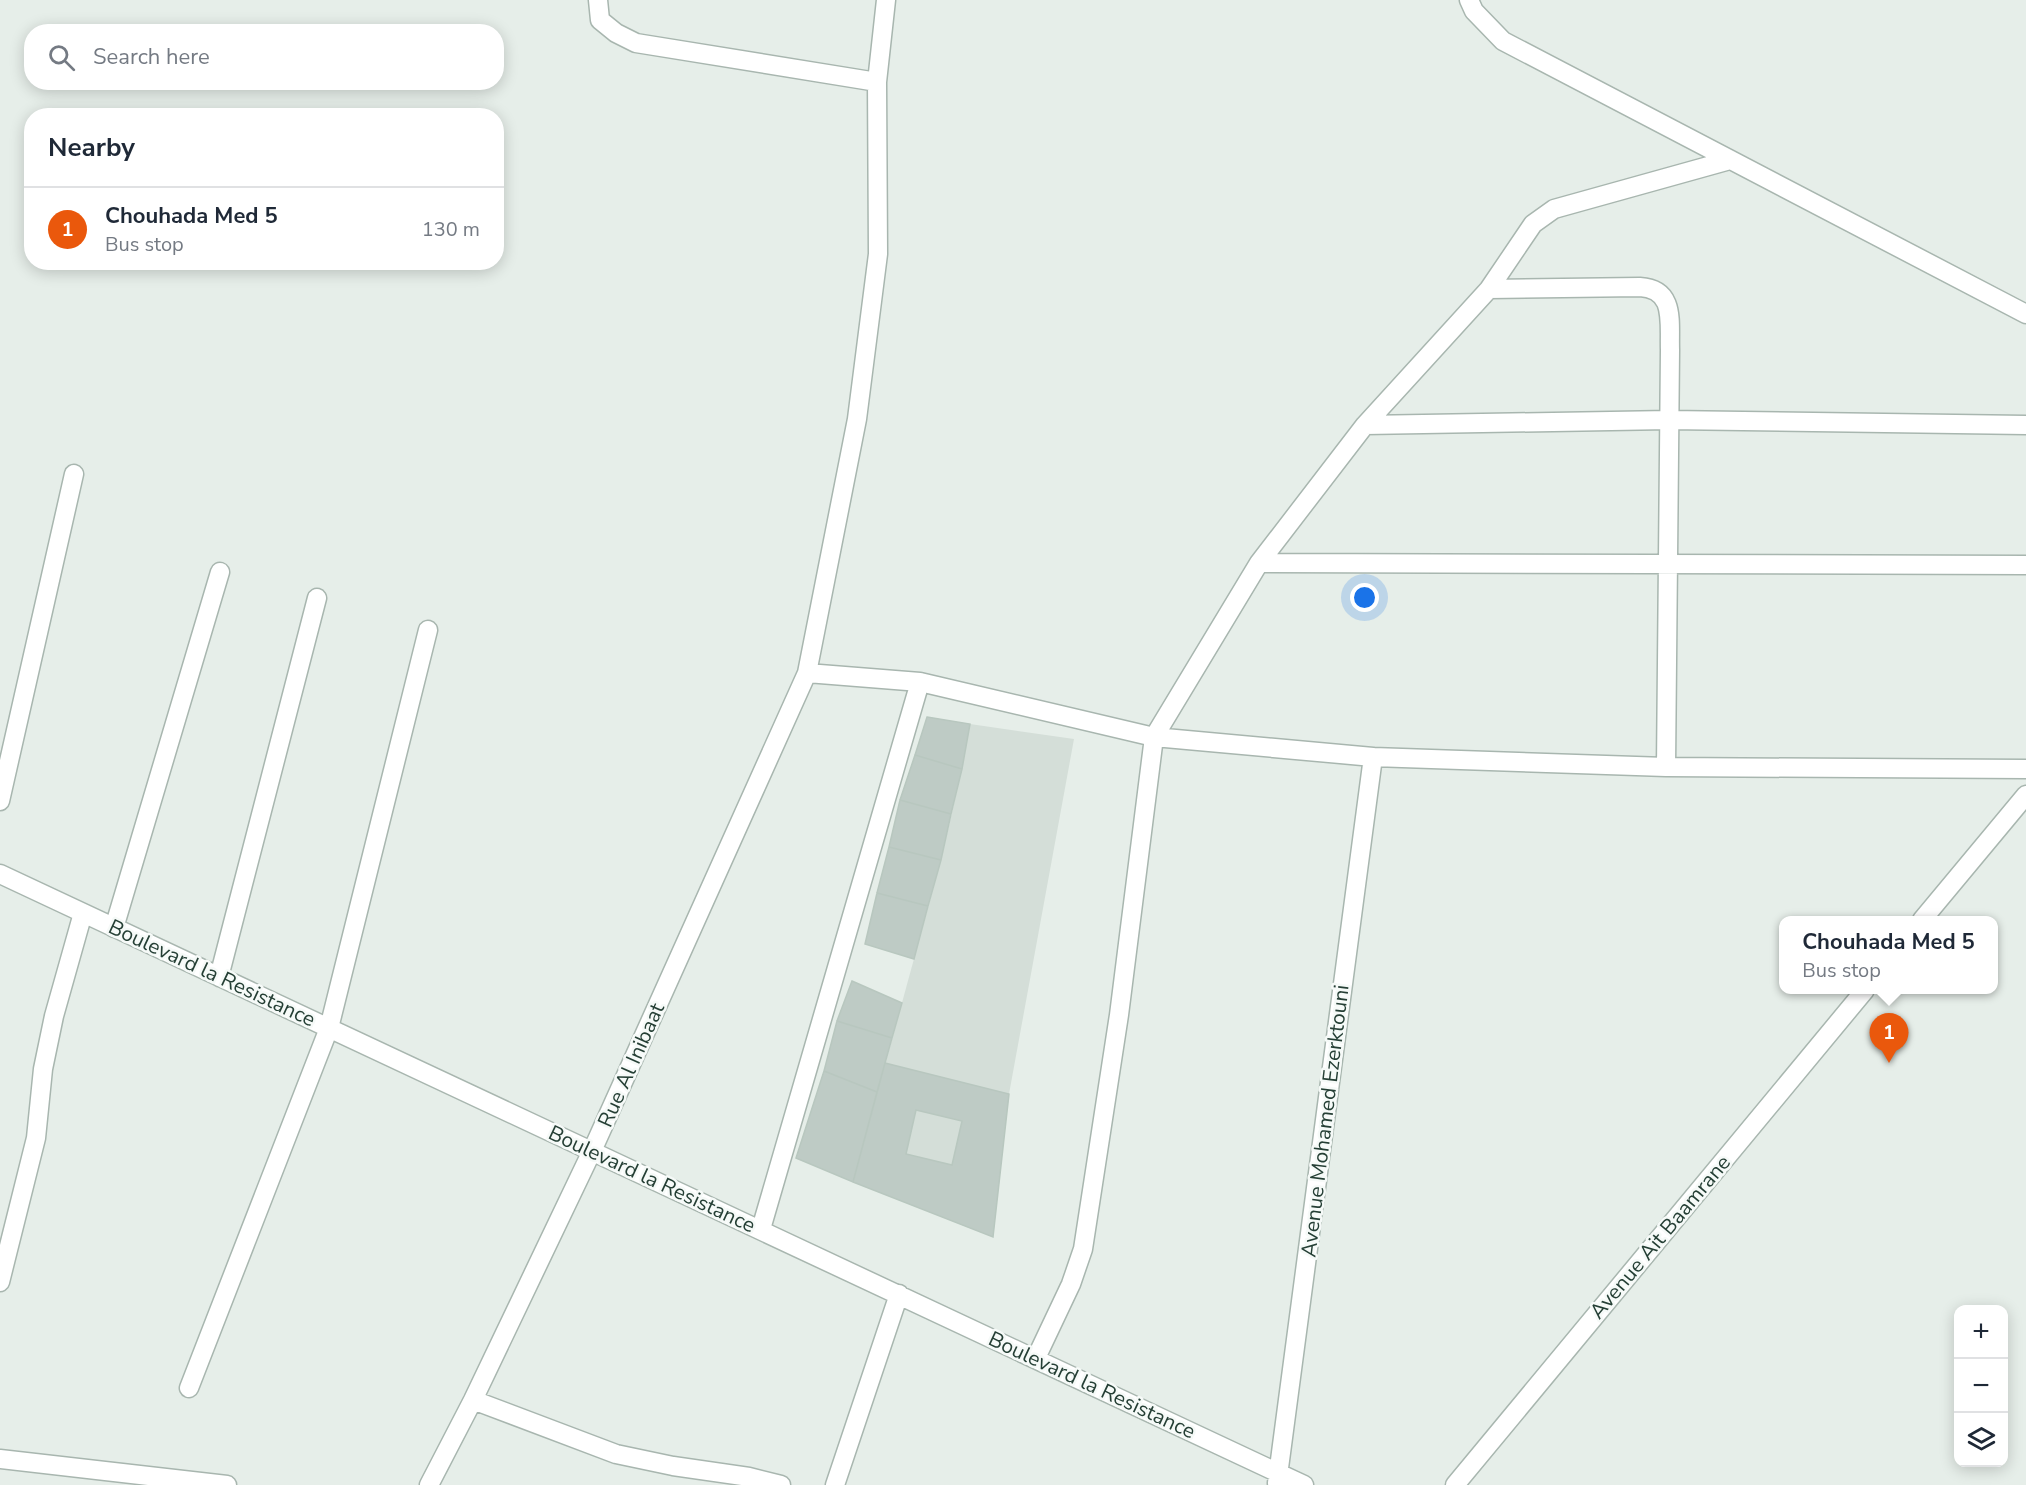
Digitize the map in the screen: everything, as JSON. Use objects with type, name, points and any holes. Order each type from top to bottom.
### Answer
[{"type":"street","points":[[598,0],[600,20],[616,33],[636,43],[877,82]]},
{"type":"street","name":"Rue Al Inibaat","points":[[429,1485],[592,1151],[807,673],[857,419],[878,254],[877,82],[886,0]]},
{"type":"street","points":[[1469,0],[1474,11],[1503,42],[2026,314]]},
{"type":"street","points":[[1036,1358],[1071,1284],[1083,1250],[1119,1015],[1154,737],[1258,563],[1365,425],[1489,289],[1533,224],[1554,208],[1730,160]]},
{"type":"street","points":[[1489,289],[1640,286],[1658,290],[1665,298],[1669,309],[1666,767]]},
{"type":"street","points":[[1365,425],[1669,420],[2026,425]]},
{"type":"street","points":[[0,801],[74,474]]},
{"type":"street","points":[[1258,563],[2026,565]]},
{"type":"street","points":[[114,928],[220,572]]},
{"type":"street","points":[[219,977],[317,598]]},
{"type":"street","points":[[189,1388],[329,1028],[428,630]]},
{"type":"street","points":[[807,673],[920,682],[1154,737],[1373,757],[1666,767],[2026,769]]},
{"type":"street","points":[[761,1229],[920,682]]},
{"type":"street","name":"Avenue Mohamed Ezerktouni","points":[[1278,1479],[1373,757]]},
{"type":"street","points":[[1926,916],[2026,795]]},
{"type":"street","name":"Boulevard la Resistance","points":[[0,874],[1036,1358],[1278,1479],[1304,1485]]},
{"type":"street","points":[[0,1282],[36,1138],[43,1069],[54,1016],[82,912]]},
{"type":"street","name":"Avenue Ait Baamrane","points":[[1455,1485],[1862,994]]},
{"type":"street","points":[[835,1485],[899,1294]]},
{"type":"street","points":[[472,1400],[616,1454],[673,1466],[749,1477],[781,1485]]},
{"type":"street","points":[[0,1458],[227,1485]]},
{"type":"shaded area","points":[[970,724],[1074,739],[1009,1094],[993,1237],[853,1182],[941,860]]},
{"type":"building","points":[[927,717],[970,724],[962,769],[915,755]]},
{"type":"building","points":[[915,755],[962,769],[951,814],[900,800]]},
{"type":"building","points":[[900,800],[951,814],[941,860],[889,847]]},
{"type":"building","points":[[889,847],[941,860],[928,906],[877,893]]},
{"type":"building","points":[[877,893],[928,906],[914,959],[865,944]]},
{"type":"building","points":[[852,981],[902,1003],[892,1038],[837,1021]]},
{"type":"building","points":[[837,1021],[892,1038],[877,1092],[824,1071]]},
{"type":"building","points":[[885,1063],[1009,1094],[993,1237],[853,1182]],"holes":[[[916,1110],[962,1121],[952,1165],[906,1154]]]},
{"type":"building","points":[[824,1071],[877,1092],[853,1182],[796,1158]]},
{"type":"place","name":"Chouhada Med 5","points":[[1889,1063]]}]
